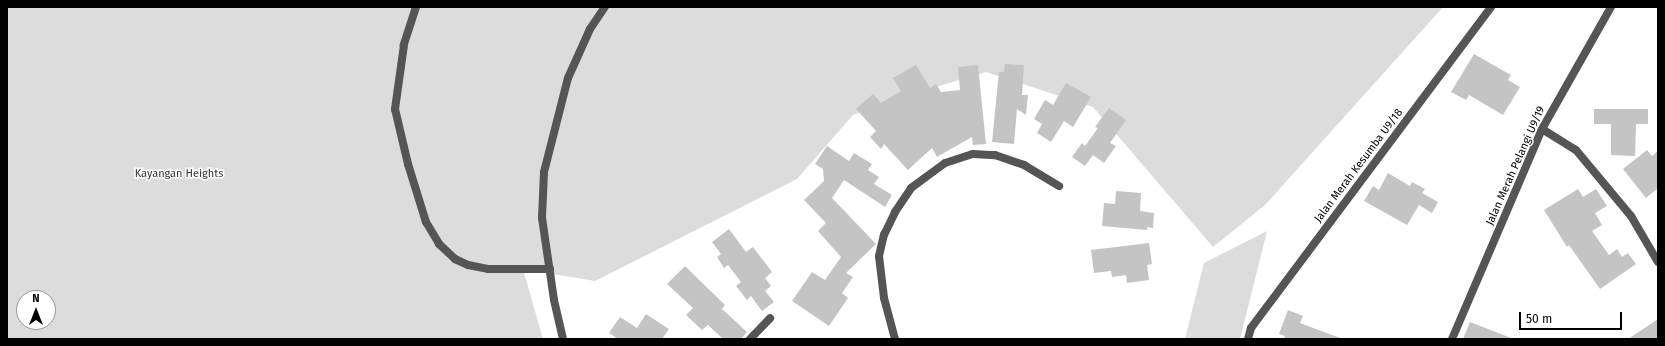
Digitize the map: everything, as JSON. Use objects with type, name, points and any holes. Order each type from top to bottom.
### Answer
[{"type":"street","points":[[416,7],[404,44],[395,110],[408,164],[426,222],[439,244],[455,259],[468,265],[488,269],[550,269]]},
{"type":"street","points":[[563,339],[554,300],[542,218],[544,172],[568,78],[590,29],[605,7]]},
{"type":"street","name":"Jalan Merah Kesumba U9/18","points":[[1248,339],[1251,328],[1491,7]]},
{"type":"street","name":"Jalan Merah Pelangi U9/19","points":[[1452,339],[1542,129],[1611,7]]},
{"type":"street","points":[[1542,129],[1576,150],[1631,216],[1658,262]]},
{"type":"street","points":[[895,339],[884,298],[880,256],[884,235],[895,212],[911,188],[944,162],[973,154],[995,155],[1024,165],[1058,186]]},
{"type":"street","points":[[750,339],[770,318]]},
{"type":"green space","name":"Kayangan Heights","points":[[7,7],[1443,7],[1265,205],[1213,247],[1093,107],[986,72],[886,102],[853,115],[797,179],[595,281],[523,269],[543,339],[7,339]]},
{"type":"green space","points":[[1267,231],[1240,339],[1185,339],[1204,263]]},
{"type":"building","points":[[1474,54],[1511,75],[1508,80],[1520,87],[1503,115],[1469,95],[1466,100],[1451,92]]},
{"type":"building","points":[[1005,64],[1024,65],[1022,95],[1028,95],[1026,115],[1017,109],[1014,144],[992,142],[999,72],[1004,72]]},
{"type":"building","points":[[916,65],[930,88],[936,84],[941,92],[960,90],[958,67],[978,65],[986,144],[973,145],[972,137],[937,157],[932,148],[908,170],[884,144],[881,149],[870,137],[876,131],[856,109],[873,94],[881,103],[901,91],[893,78]]},
{"type":"building","points":[[1066,83],[1091,97],[1073,127],[1064,121],[1051,142],[1037,133],[1042,124],[1034,119],[1045,100],[1053,105]]},
{"type":"building","points":[[1109,108],[1126,120],[1110,143],[1116,146],[1104,163],[1093,155],[1085,166],[1072,157],[1082,143],[1085,146],[1098,128],[1095,127]]},
{"type":"building","points":[[1594,109],[1648,109],[1648,124],[1636,124],[1635,156],[1611,155],[1611,124],[1594,124]]},
{"type":"building","points":[[827,146],[849,161],[854,153],[872,164],[868,170],[879,177],[874,184],[892,195],[885,207],[844,180],[832,198],[876,244],[846,273],[853,277],[842,293],[848,298],[829,326],[792,301],[812,272],[825,280],[841,257],[818,231],[826,223],[804,200],[824,181],[823,169],[815,164]]},
{"type":"building","points":[[1647,150],[1652,156],[1658,151],[1658,188],[1646,198],[1623,169]]},
{"type":"building","points":[[1388,173],[1410,186],[1412,182],[1425,189],[1422,193],[1438,202],[1432,213],[1419,205],[1407,225],[1364,201],[1373,186],[1379,190]]},
{"type":"building","points":[[1578,189],[1583,197],[1596,189],[1607,206],[1595,213],[1602,225],[1592,231],[1609,255],[1617,249],[1622,257],[1628,253],[1636,264],[1600,289],[1569,245],[1567,247],[1544,210]]},
{"type":"building","points":[[1116,191],[1141,193],[1140,211],[1154,213],[1153,228],[1147,227],[1147,230],[1102,226],[1104,203],[1115,204]]},
{"type":"building","points":[[729,229],[746,252],[753,247],[772,272],[765,278],[771,286],[765,291],[774,302],[762,311],[751,296],[747,300],[736,286],[741,282],[728,265],[724,268],[717,257],[721,254],[712,242]]},
{"type":"building","points":[[1149,243],[1152,264],[1147,265],[1149,280],[1127,283],[1126,275],[1112,277],[1111,271],[1094,273],[1091,250]]},
{"type":"building","points":[[685,266],[725,305],[722,309],[747,332],[741,339],[723,339],[708,325],[702,330],[686,315],[693,308],[667,284]]},
{"type":"building","points":[[1288,310],[1303,316],[1300,323],[1340,339],[1284,339],[1285,336],[1279,334]]},
{"type":"building","points":[[646,314],[669,329],[662,339],[618,339],[609,333],[620,317],[637,328]]},
{"type":"building","points":[[1658,319],[1658,339],[1628,339]]},
{"type":"building","points":[[1470,322],[1511,338],[1511,339],[1463,339]]}]
